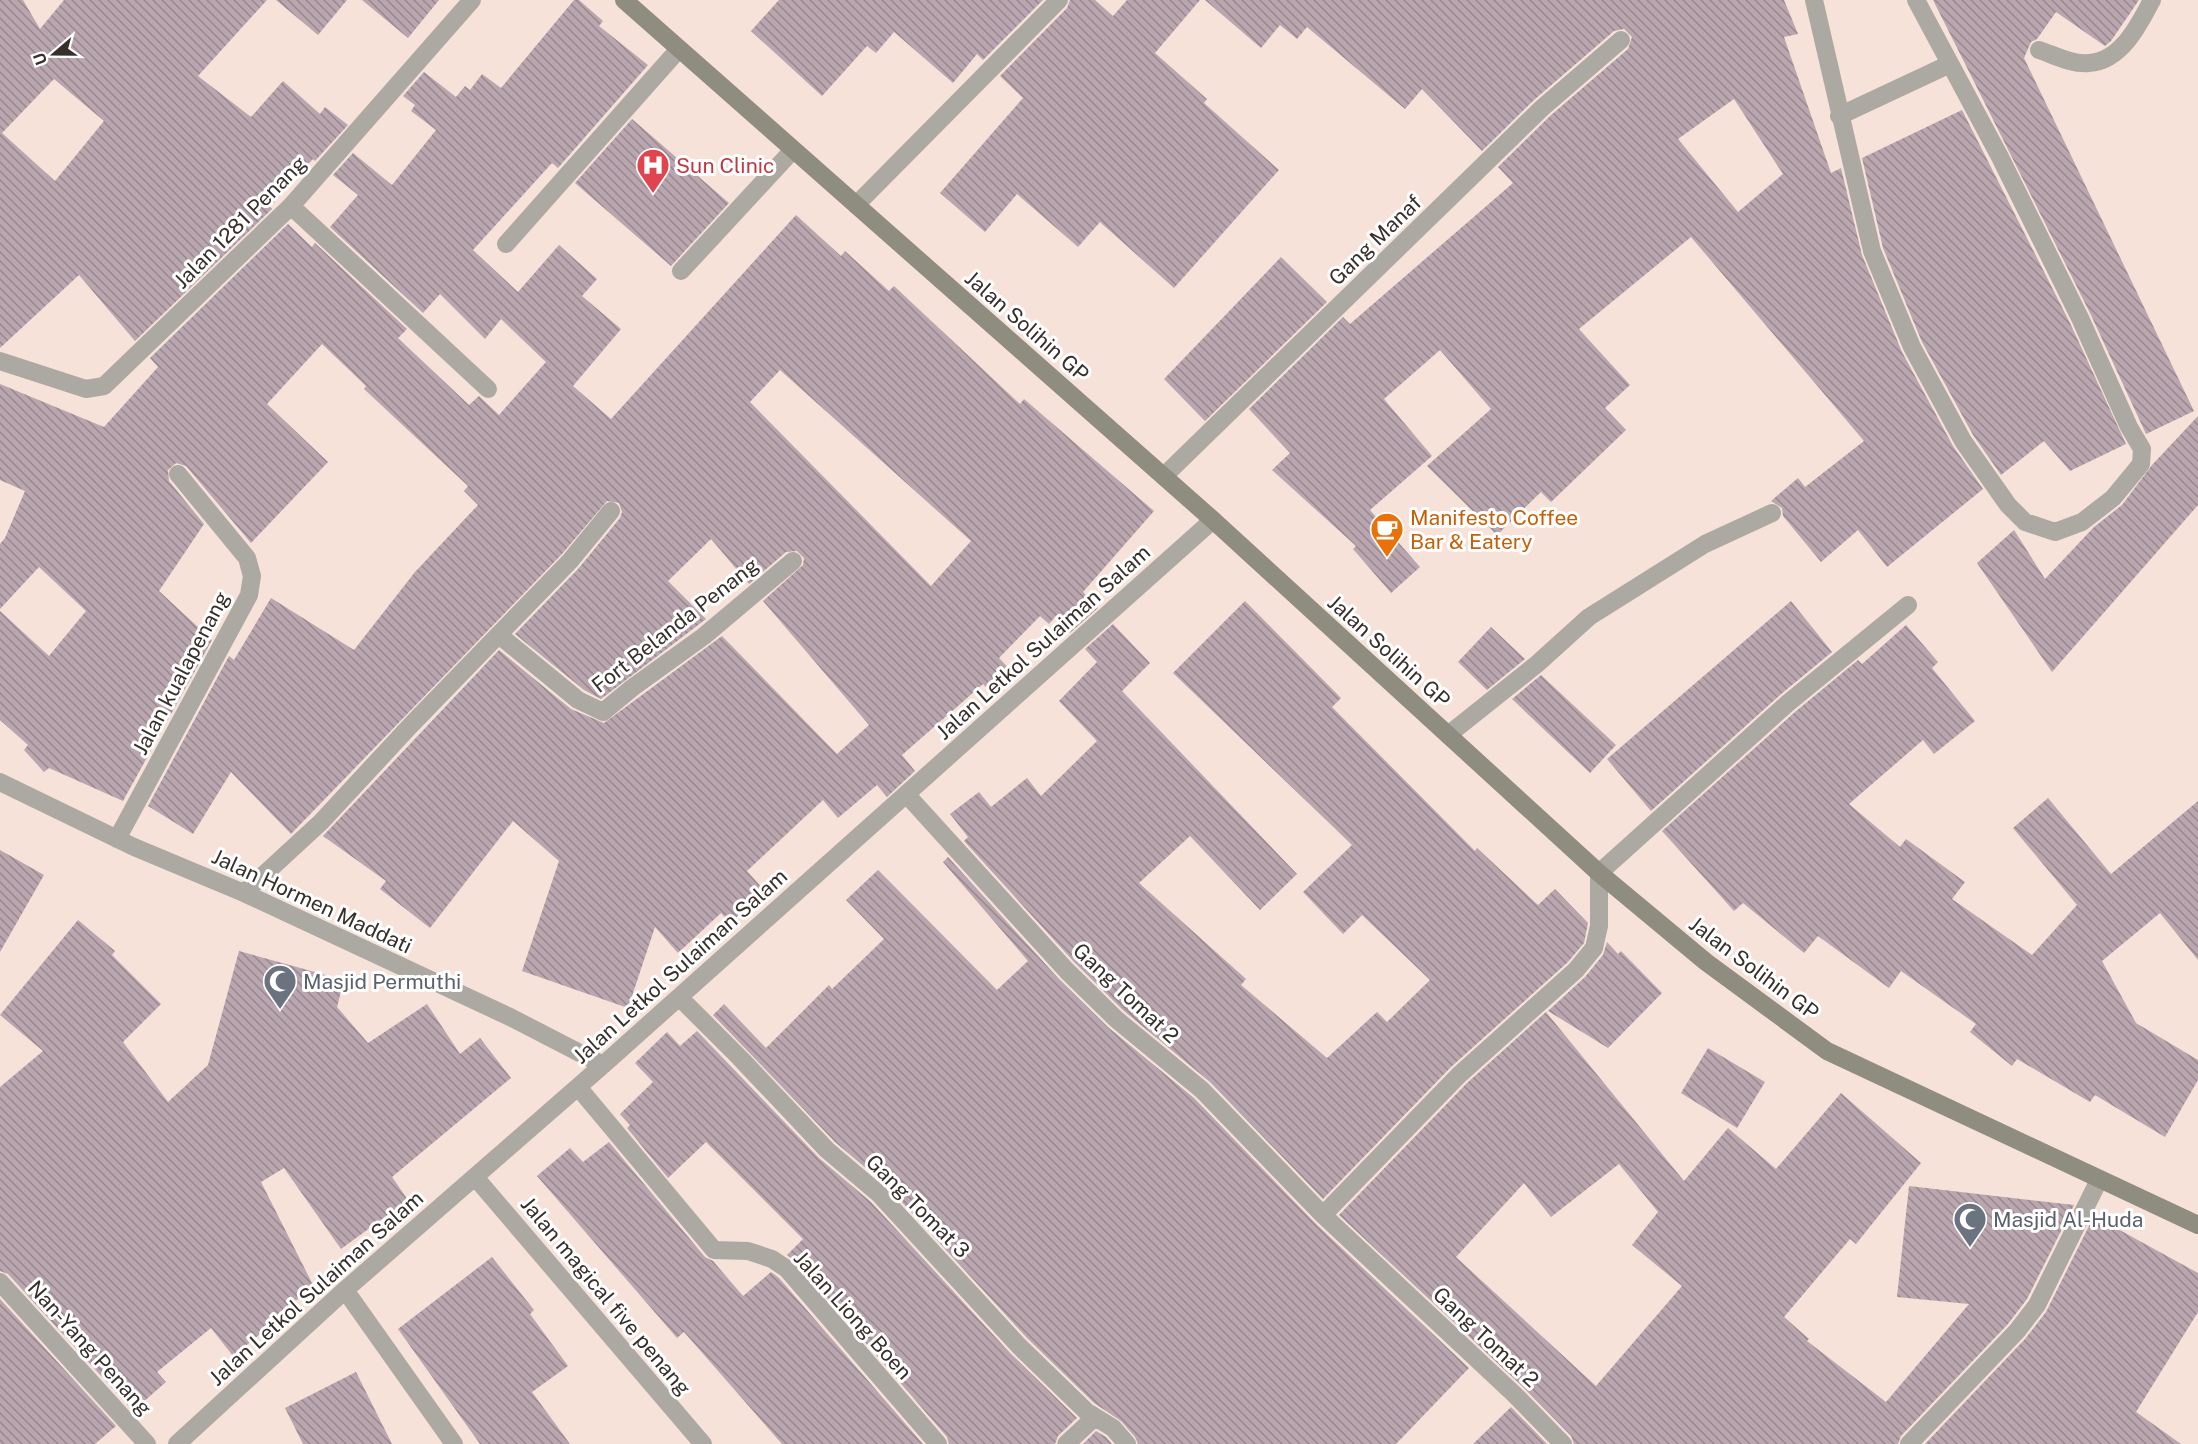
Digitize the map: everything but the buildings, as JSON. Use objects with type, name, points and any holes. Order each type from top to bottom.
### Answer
[{"type":"main road","name":"Jalan Solihin GP","points":[[624,0],[1164,476],[1599,873],[1706,962],[1827,1051],[2198,1225]]},
{"type":"street","name":"Jalan 1281 Penang","points":[[0,361],[86,389],[104,386],[291,206],[472,0]]},
{"type":"street","points":[[856,205],[1059,0]]},
{"type":"street","points":[[1814,0],[1872,251],[1912,347],[1963,441],[2008,505],[2025,522],[2055,532],[2082,522],[2120,489],[2144,459],[2142,449],[2129,428],[2080,318],[2005,168],[1916,0]]},
{"type":"street","points":[[2039,50],[2089,64],[2106,59],[2121,50],[2152,0]]},
{"type":"street","name":"Gang Manaf","points":[[1164,476],[1542,108],[1622,40]]},
{"type":"street","points":[[506,244],[679,49]]},
{"type":"street","points":[[1839,116],[1950,64]]},
{"type":"street","points":[[681,271],[793,150]]},
{"type":"street","points":[[291,206],[488,389]]},
{"type":"street","name":"Jalan kualapenang","points":[[117,839],[249,595],[252,576],[247,558],[178,474]]},
{"type":"street","points":[[244,893],[321,822],[570,561],[611,511]]},
{"type":"street","points":[[1448,735],[1537,664],[1588,617],[1705,544],[1772,513]]},
{"type":"street","name":"Jalan Letkol Sulaiman Salam","points":[[177,1444],[345,1290],[603,1065],[1213,520]]},
{"type":"street","name":"Fort Belanda Penang","points":[[499,635],[578,700],[603,712],[704,636],[793,561]]},
{"type":"street","points":[[1323,1215],[1459,1075],[1576,970],[1594,948],[1599,926],[1599,873],[1788,703],[1908,605]]},
{"type":"street","name":"Jalan Hormen Maddati","points":[[0,782],[117,839],[244,893],[499,1012],[603,1065]]},
{"type":"street","name":"Gang Tomat 2","points":[[907,795],[1067,971],[1116,1019],[1202,1090],[1323,1215],[1514,1394],[1563,1444]]},
{"type":"street","name":"Gang Tomat 3","points":[[678,997],[740,1058],[827,1150],[879,1194],[1019,1346],[1094,1418],[1113,1428],[1127,1444]]},
{"type":"street","name":"Jalan Liong Boen","points":[[578,1087],[714,1250],[748,1251],[772,1259],[787,1269],[938,1444]]},
{"type":"street","name":"Jalan magical five penang","points":[[475,1177],[703,1444]]},
{"type":"street","points":[[1910,1444],[2017,1331],[2037,1305],[2099,1180]]},
{"type":"street","name":"Nan-Yang Penang","points":[[0,1282],[147,1444]]},
{"type":"street","points":[[345,1290],[454,1444]]},
{"type":"street","points":[[1066,1444],[1094,1418]]},
{"type":"place","name":"Sun Clinic","points":[[653,194]]},
{"type":"place","name":"Manifesto Coffee Bar & Eatery","points":[[1387,558]]},
{"type":"place","name":"Masjid Permuthi","points":[[280,1010]]},
{"type":"place","name":"Masjid Al-Huda","points":[[1970,1248]]}]
